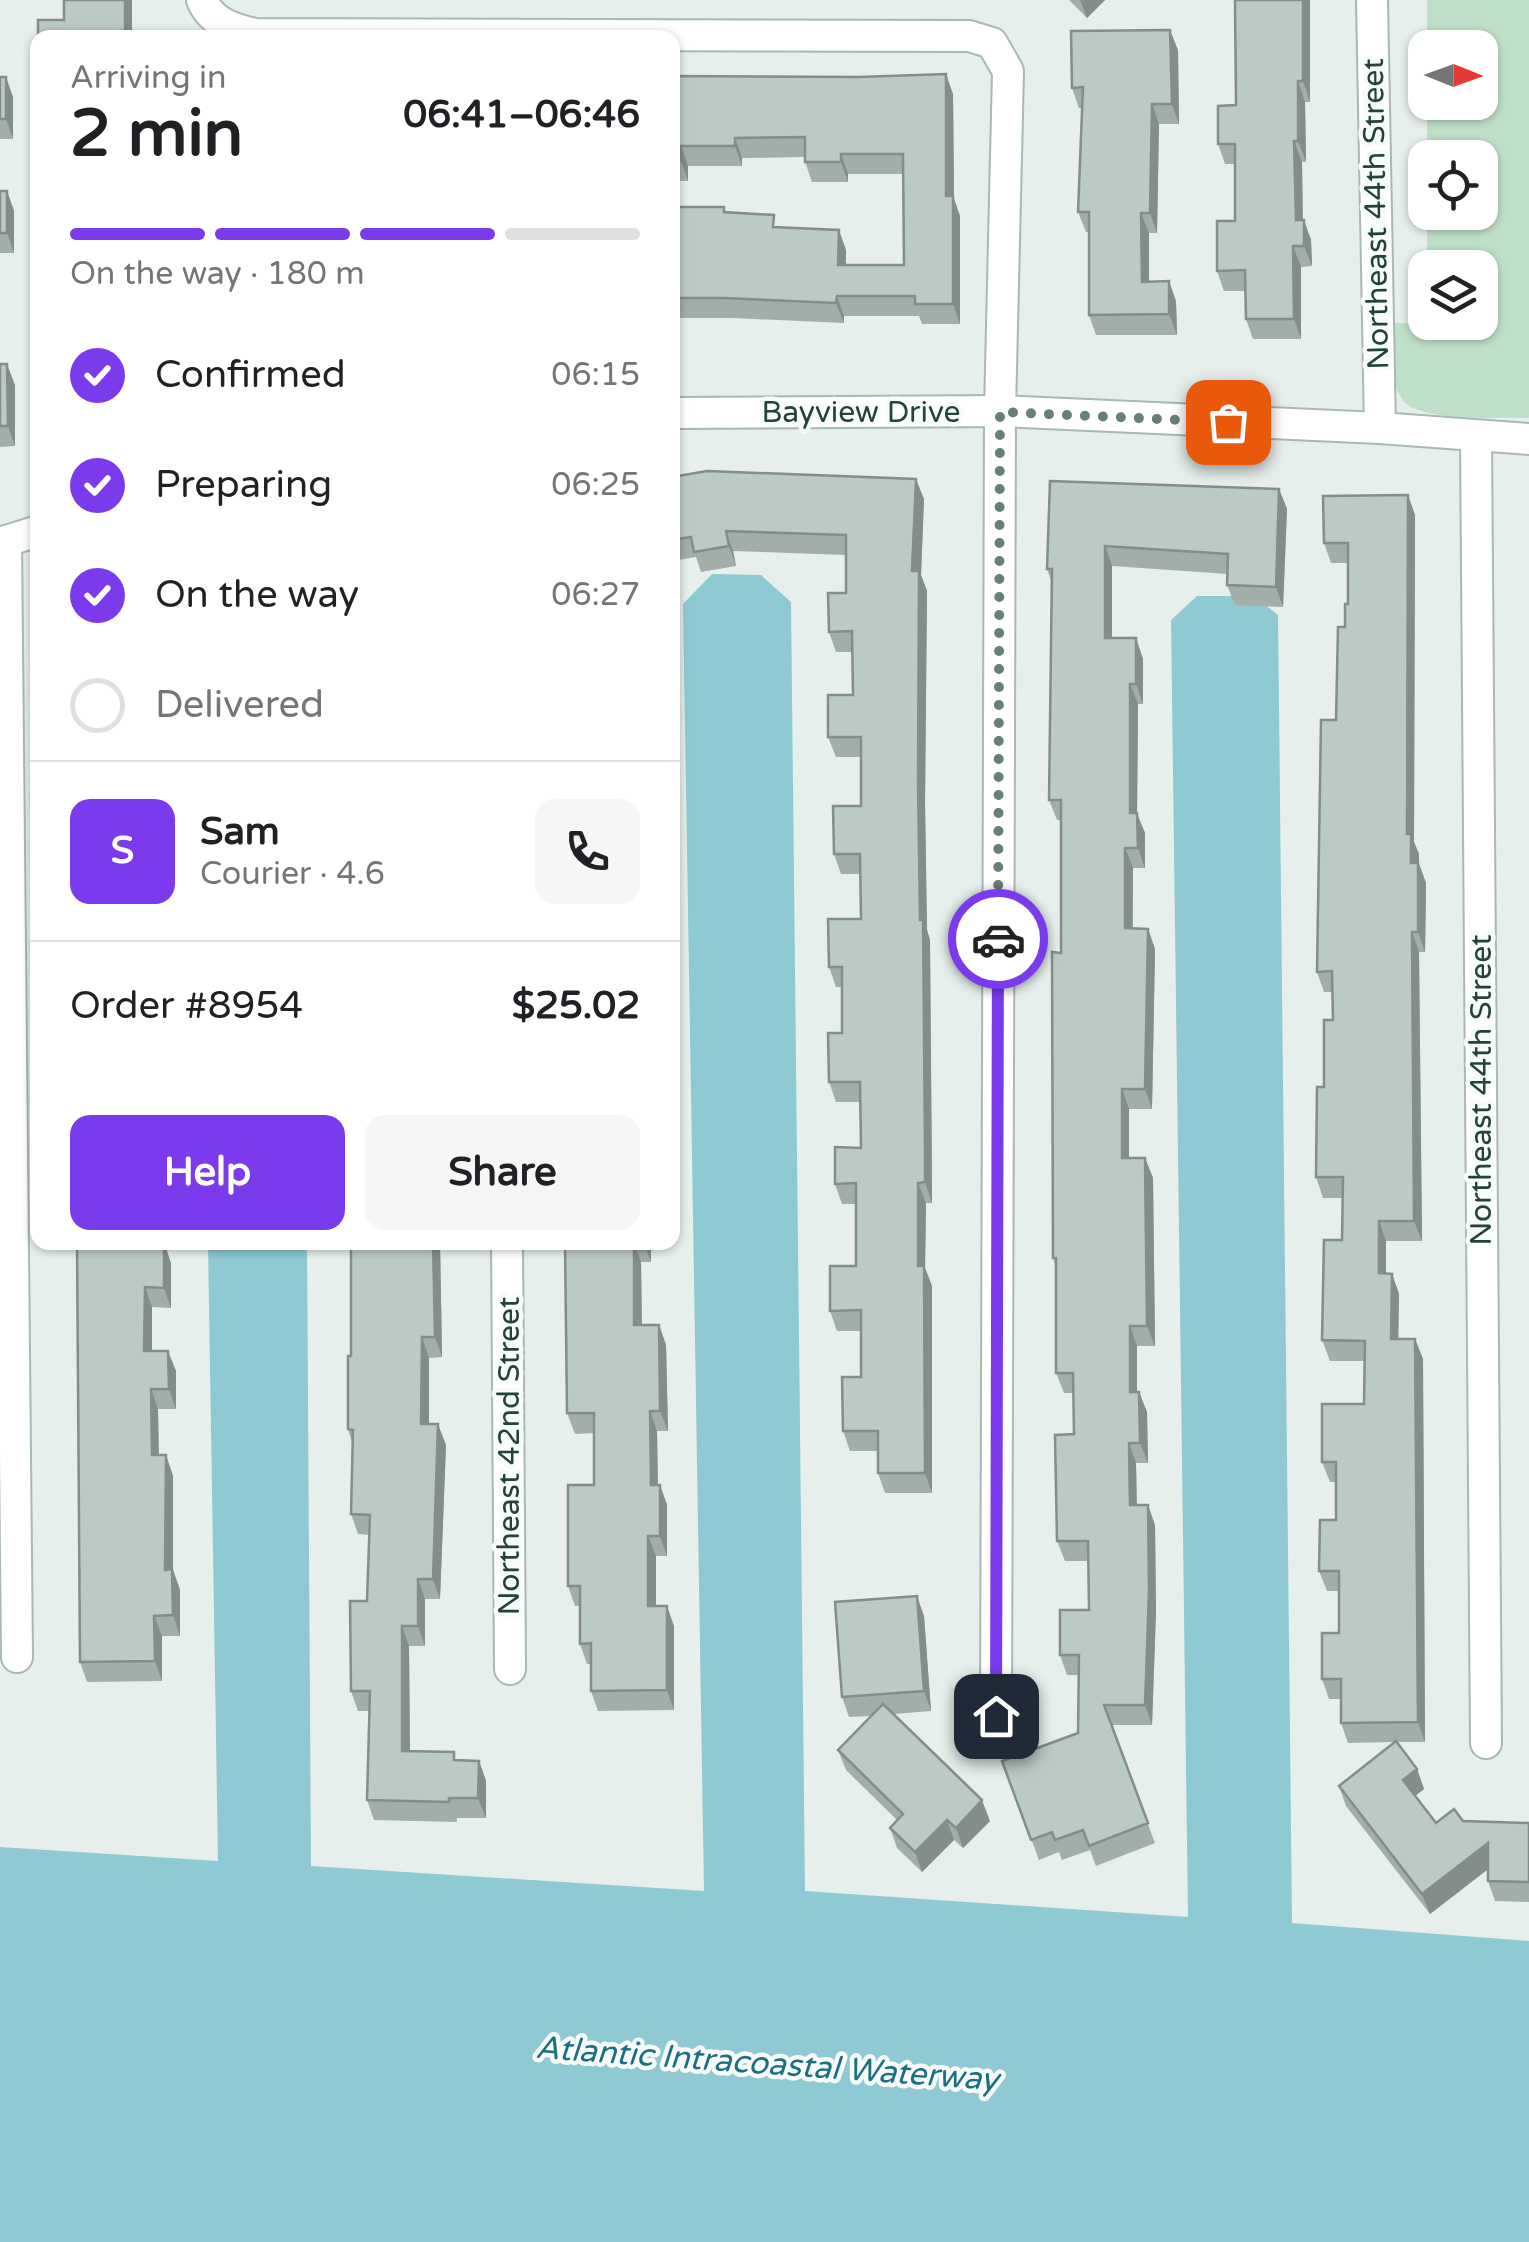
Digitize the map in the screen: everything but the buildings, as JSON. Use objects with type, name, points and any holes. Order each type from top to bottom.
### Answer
[{"type":"street","name":"Northeast 44th Street","points":[[1372,0],[1380,428]]},
{"type":"street","points":[[210,10],[248,30]]},
{"type":"street","points":[[680,35],[968,36],[992,43],[1008,71],[1000,412],[996,1716]]},
{"type":"street","name":"Bayview Drive","points":[[680,413],[1000,412],[1380,428],[1529,439]]},
{"type":"street","name":"Northeast 44th Street","points":[[1476,438],[1486,1743]]},
{"type":"street","points":[[16,1656],[3,542],[30,534]]},
{"type":"street","name":"Northeast 42nd Street","points":[[508,1250],[510,1669]]},
{"type":"green space","points":[[1427,0],[1529,0],[1529,418],[1424,412],[1402,399],[1395,382],[1392,323],[1408,323],[1408,340],[1498,340],[1498,250],[1427,250],[1427,230],[1498,230],[1498,140],[1427,140],[1427,120],[1498,120],[1498,30],[1427,30]]},
{"type":"water","name":"Atlantic Intracoastal Waterway","points":[[712,574],[761,575],[791,602],[805,1891],[1188,1917],[1171,620],[1197,596],[1254,596],[1278,615],[1292,1923],[1529,1941],[1529,2242],[0,2242],[0,1847],[218,1861],[208,1250],[307,1250],[311,1866],[704,1891],[683,604]]},
{"type":"way so far","points":[[998,939],[1000,412],[1228,422]]},
{"type":"route","points":[[996,1716],[998,939]]}]
